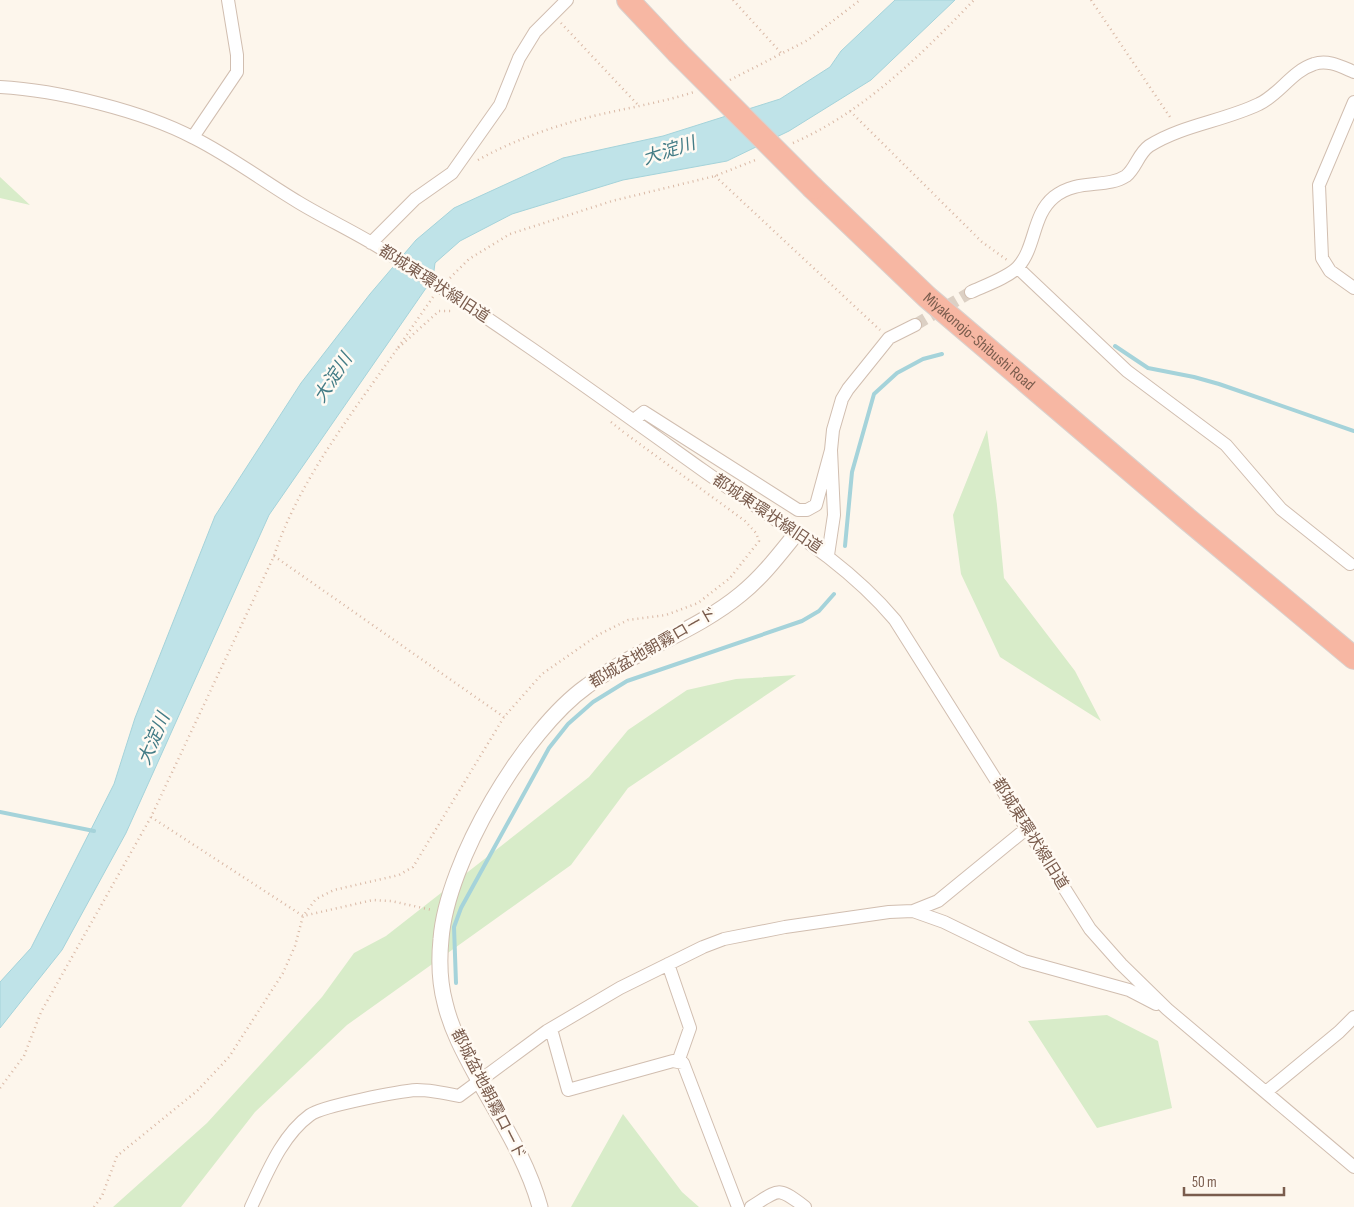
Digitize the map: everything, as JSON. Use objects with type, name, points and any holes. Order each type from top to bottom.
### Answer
[{"type":"highway","name":"Miyakonojo-Shibushi Road","points":[[628,0],[677,52],[814,188],[927,296],[1354,658]]},
{"type":"highway","points":[[1281,598],[1354,647]]},
{"type":"highway","points":[[1281,598],[1354,664]]},
{"type":"street","points":[[193,137],[237,72],[237,55],[228,0]]},
{"type":"street","points":[[371,243],[415,199],[452,174],[500,105],[519,58],[535,32],[567,0]]},
{"type":"street","points":[[971,292],[1018,268],[1026,253],[1042,210],[1062,191],[1074,186],[1115,181],[1126,176],[1148,146],[1180,132],[1261,104],[1287,80],[1313,64],[1336,64],[1354,72]]},
{"type":"street","name":"都城東環状線旧道","points":[[0,87],[21,88],[98,104],[193,137],[298,202],[385,251],[634,420],[795,535],[828,555],[875,596],[895,620],[1090,929],[1121,964],[1168,1009],[1354,1167]]},
{"type":"street","points":[[1354,102],[1319,185],[1322,258],[1330,271],[1354,288]]},
{"type":"street","points":[[1018,268],[1127,371],[1226,445],[1281,509],[1350,564]]},
{"type":"street","points":[[828,555],[834,516],[831,450],[833,430],[842,399],[890,338],[915,325]]},
{"type":"street","points":[[634,420],[644,412],[798,510],[807,510],[816,505],[831,450]]},
{"type":"street","name":"都城盆地朝霧ロード","points":[[540,1207],[533,1183],[516,1147],[458,1042],[444,1002],[441,939],[451,890],[491,804],[515,762],[548,721],[586,686],[616,667],[707,618],[740,595],[770,567],[795,535]]},
{"type":"street","points":[[250,1207],[291,1134],[310,1114],[331,1107],[414,1090],[429,1090],[458,1096],[480,1082],[551,1029],[620,988],[668,964],[724,939],[785,927],[913,911],[938,901],[1026,829]]},
{"type":"street","points":[[913,911],[944,922],[1024,960],[1129,990],[1168,1009]]},
{"type":"street","points":[[668,964],[690,1028],[678,1062]]},
{"type":"street","points":[[1266,1092],[1339,1032],[1354,1017]]},
{"type":"street","points":[[551,1029],[568,1090],[673,1061],[683,1063],[738,1207]]},
{"type":"street","points":[[751,1207],[776,1191],[784,1192],[805,1207]]},
{"type":"path","points":[[732,0],[783,54]]},
{"type":"path","points":[[729,80],[808,40],[860,0]]},
{"type":"path","points":[[974,0],[902,70],[850,111],[982,242],[1018,268]]},
{"type":"path","points":[[1091,0],[1180,132]]},
{"type":"path","points":[[553,14],[640,106]]},
{"type":"path","points":[[477,160],[535,134],[582,119],[640,106],[701,89]]},
{"type":"path","points":[[0,1088],[24,1056],[41,1012],[151,817],[274,556],[283,528],[316,470],[439,287],[469,259],[510,234],[612,201],[715,176],[890,338]]},
{"type":"path","points":[[397,349],[439,311],[447,309],[453,311]]},
{"type":"path","points":[[94,1207],[102,1196],[117,1156],[197,1091],[229,1057],[282,973],[295,946],[303,916],[316,899],[334,890],[399,875],[413,867],[504,717],[542,674],[598,635],[628,620],[666,615],[698,603],[730,578],[759,541],[756,533],[746,521],[626,434],[634,420]]},
{"type":"path","points":[[274,556],[504,717]]},
{"type":"path","points":[[151,817],[303,916],[373,900],[391,901],[446,913]]},
{"type":"green space","points":[[0,177],[30,205],[0,198]]},
{"type":"green space","points":[[987,430],[1004,578],[1075,671],[1101,721],[1000,657],[961,574],[953,515]]},
{"type":"green space","points":[[796,675],[628,788],[571,865],[347,1025],[255,1112],[181,1207],[113,1207],[207,1123],[322,997],[354,953],[386,936],[589,777],[628,730],[687,690],[736,679]]},
{"type":"green space","points":[[1107,1015],[1158,1041],[1172,1108],[1097,1128],[1028,1021]]},
{"type":"green space","points":[[623,1114],[682,1192],[699,1207],[571,1207]]},
{"type":"water","name":"大淀川","points":[[895,0],[955,0],[871,80],[789,131],[727,161],[623,180],[512,214],[460,241],[435,263],[433,278],[269,515],[126,833],[62,950],[0,1028],[0,982],[31,948],[114,784],[135,718],[215,516],[301,383],[370,294],[416,240],[454,208],[563,158],[663,136],[780,99],[830,67],[841,51]]},
{"type":"waterway","points":[[1115,346],[1148,368],[1219,384],[1354,431]]},
{"type":"waterway","points":[[845,546],[852,472],[874,394],[897,373],[923,359],[942,354]]},
{"type":"waterway","points":[[456,983],[454,927],[461,908],[549,748],[568,724],[593,702],[627,681],[802,621],[819,611],[834,594]]},
{"type":"waterway","points":[[0,812],[94,831]]},
{"type":"tunnel","points":[[915,325],[971,292]]}]
